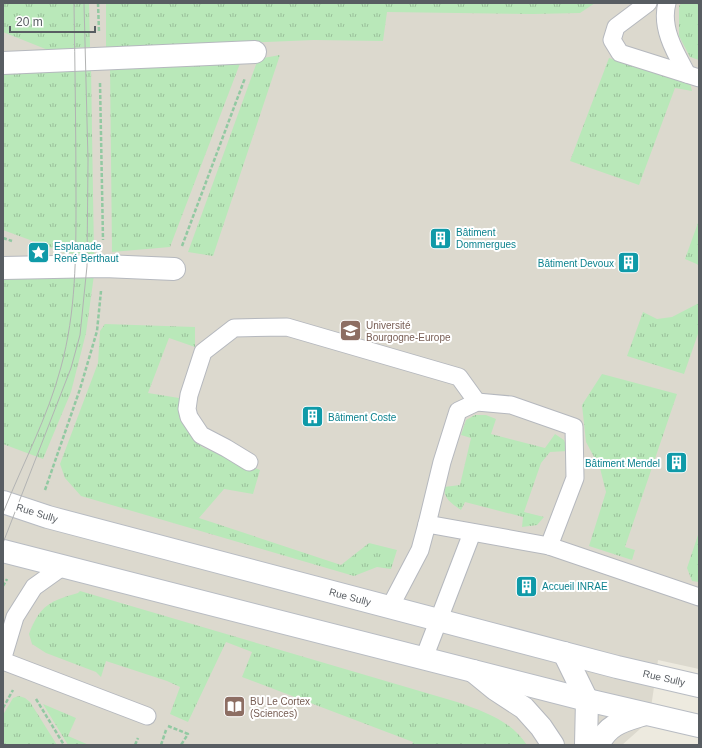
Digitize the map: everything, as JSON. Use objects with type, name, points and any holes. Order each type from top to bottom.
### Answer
[{"type":"main road","points":[[3,63],[255,52]]},
{"type":"main road","points":[[3,268],[104,266],[174,269]]},
{"type":"main road","name":"Rue Sully","points":[[3,502],[36,514],[564,653],[699,686]]},
{"type":"main road","points":[[11,553],[587,700],[699,726]]},
{"type":"main road","points":[[564,653],[587,700],[586,745]]},
{"type":"main road","points":[[473,671],[495,689],[524,708],[541,727],[553,745]]},
{"type":"main road","points":[[598,745],[604,733],[618,723],[645,714]]},
{"type":"lane","points":[[648,3],[616,27],[612,40],[620,53],[693,76]]},
{"type":"lane","points":[[667,3],[667,27],[672,47],[693,76]]},
{"type":"lane","points":[[249,462],[201,435],[189,417],[187,410],[189,395],[203,352],[234,328],[287,327],[459,377],[477,402]]},
{"type":"lane","points":[[390,607],[420,550],[442,462],[458,411],[477,402],[511,405],[574,427],[575,478],[549,546]]},
{"type":"lane","points":[[427,524],[549,546],[699,597]]},
{"type":"lane","points":[[424,658],[472,533]]},
{"type":"lane","points":[[3,657],[15,616],[34,587],[62,566]]},
{"type":"lane","points":[[3,661],[147,716]]},
{"type":"path","points":[[36,514],[80,389],[97,331],[104,266],[98,3]]},
{"type":"path","points":[[174,269],[255,52]]},
{"type":"path","points":[[3,586],[11,553]]},
{"type":"path","points":[[3,708],[14,689],[20,691]]},
{"type":"path","points":[[34,696],[64,745]]},
{"type":"path","points":[[161,745],[168,726],[188,734],[181,745]]},
{"type":"shaded area","name":"Université Bourgogne-Europe","points":[[3,3],[699,3],[699,669],[658,660],[649,721],[622,745],[3,745]]},
{"type":"green space","points":[[3,3],[89,3],[90,47],[48,50],[3,32]]},
{"type":"green space","points":[[106,3],[595,3],[580,13],[533,14],[387,12],[383,41],[314,40],[106,49]]},
{"type":"green space","points":[[682,3],[699,3],[699,60],[690,57],[679,36],[679,6]]},
{"type":"green space","points":[[244,53],[170,247],[112,252],[110,64]]},
{"type":"green space","points":[[280,55],[213,256],[188,252],[258,59]]},
{"type":"green space","points":[[609,58],[690,83],[692,91],[675,88],[639,185],[570,161]]},
{"type":"green space","points":[[91,68],[94,255],[65,253],[3,230],[3,70]]},
{"type":"green space","points":[[699,220],[699,265],[685,259]]},
{"type":"green space","points":[[94,275],[86,333],[71,392],[43,459],[3,444],[3,277]]},
{"type":"green space","points":[[699,303],[699,331],[684,374],[627,356],[643,312],[657,319],[672,317]]},
{"type":"green space","points":[[105,324],[195,327],[195,347],[169,338],[148,393],[179,398],[179,417],[202,447],[260,470],[253,494],[224,489],[199,518],[341,565],[369,543],[397,550],[391,569],[377,567],[354,576],[81,496],[65,478],[60,464],[98,363],[100,331]]},
{"type":"green space","points":[[602,374],[677,394],[625,547],[635,550],[632,560],[589,546],[606,492],[600,468],[586,442],[582,405]]},
{"type":"green space","points":[[475,415],[486,415],[496,419],[491,434],[545,448],[555,434],[564,440],[568,451],[550,452],[541,463],[524,512],[544,517],[537,525],[522,527],[523,517],[465,502],[461,510],[451,503],[445,495],[444,487],[460,485],[471,438],[461,435],[466,420]]},
{"type":"green space","points":[[699,532],[699,582],[692,581],[687,568]]},
{"type":"green space","points":[[80,591],[457,702],[487,713],[505,723],[520,736],[527,745],[412,745],[413,742],[242,677],[252,652],[226,642],[188,722],[170,714],[180,687],[167,681],[106,661],[101,677],[96,672],[46,653],[32,644],[29,634],[37,616],[42,610],[53,602]]},
{"type":"green space","points":[[19,696],[30,702],[57,745],[3,745],[3,715],[13,698]]},
{"type":"green space","points":[[43,704],[76,718],[68,736],[89,745],[68,745]]},
{"type":"tram line","points":[[3,513],[56,386],[70,326],[76,242],[74,3]]},
{"type":"tram line","points":[[3,543],[71,368],[80,335],[87,266],[88,160],[84,3]]},
{"type":"place","name":"Bâtiment Dommergues","points":[[440,238]]},
{"type":"place","name":"Esplanade René Berthaut","points":[[39,252]]},
{"type":"place","name":"Bâtiment Devoux","points":[[629,263]]},
{"type":"place","name":"Université Bourgogne-Europe","points":[[351,331]]},
{"type":"place","name":"Bâtiment Coste","points":[[312,417]]},
{"type":"place","name":"Bâtiment Mendel","points":[[676,463]]},
{"type":"place","name":"Accueil INRAE","points":[[527,586]]},
{"type":"place","name":"BU Le Cortex (Sciences)","points":[[234,707]]}]
